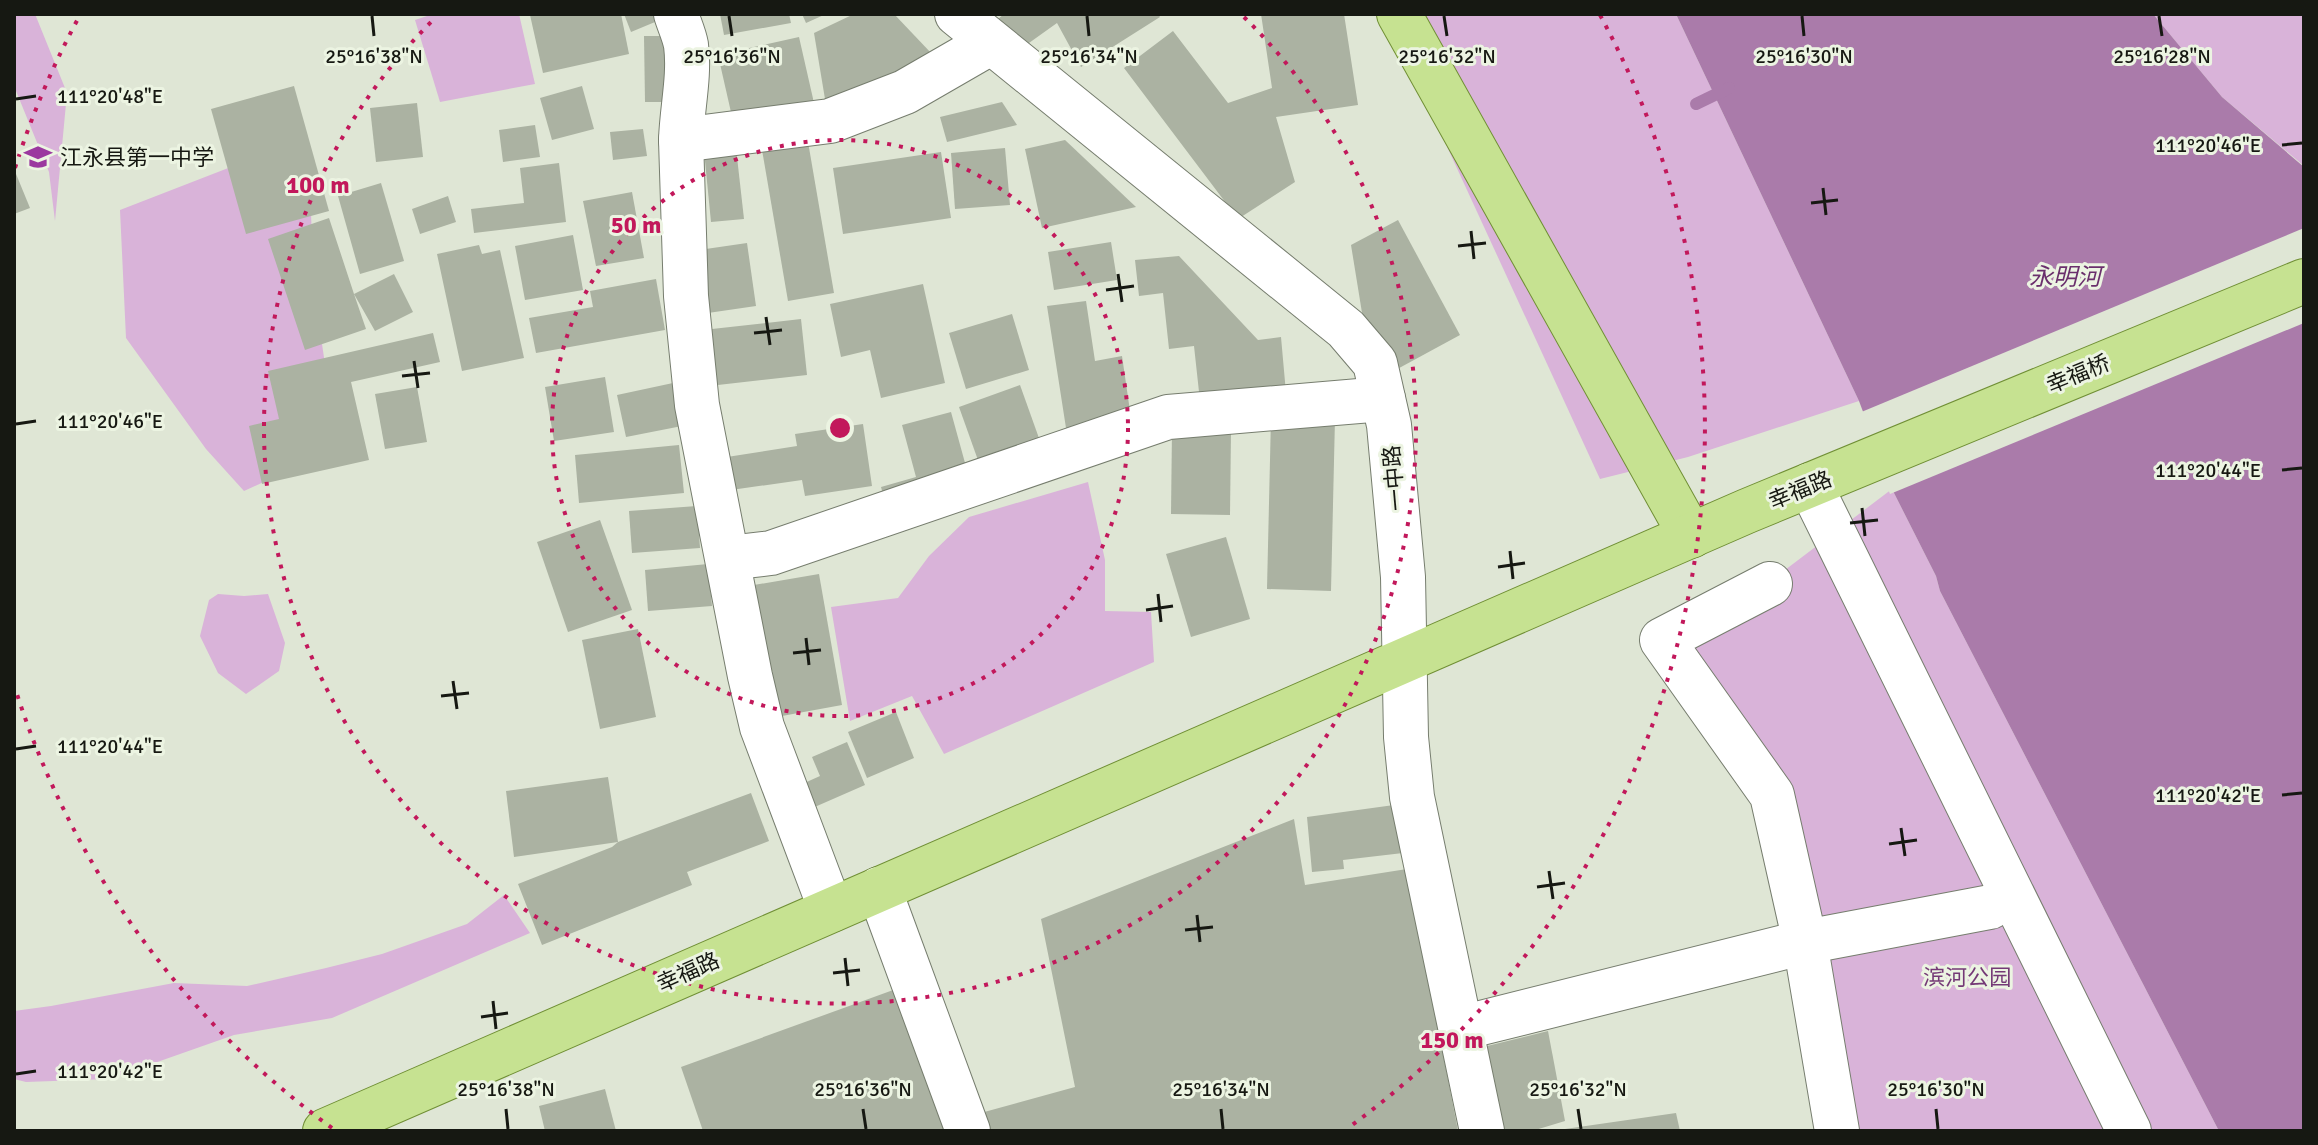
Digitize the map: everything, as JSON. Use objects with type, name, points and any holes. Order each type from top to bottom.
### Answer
[{"type":"main road","points":[[1399,14],[1691,536]]},
{"type":"main road","name":"幸福桥","points":[[1853,468],[2304,281]]},
{"type":"main road","name":"幸福路","points":[[325,1131],[1747,511],[1853,468]]},
{"type":"street","points":[[676,14],[686,56],[687,82],[681,140],[686,296],[697,405],[762,727],[831,910]]},
{"type":"street","name":"一中路","points":[[957,14],[992,28],[1346,329],[1375,363],[1389,425],[1403,577],[1406,737],[1412,797],[1482,1131]]},
{"type":"street","points":[[681,140],[830,121],[905,92],[992,28]]},
{"type":"street","points":[[728,558],[771,553],[1168,417],[1383,399]]},
{"type":"street","points":[[1799,490],[1835,593],[2099,1131]]},
{"type":"street","points":[[1799,490],[2129,1131]]},
{"type":"street","points":[[1770,584],[1662,640],[1772,795],[1805,942],[1837,1131]]},
{"type":"street","points":[[879,889],[968,1131]]},
{"type":"street","points":[[1461,1028],[1805,942],[1990,907]]},
{"type":"green space","points":[[14,14],[35,14],[67,93],[55,221],[49,172],[14,86]]},
{"type":"green space","points":[[433,14],[519,14],[535,84],[440,102],[415,20]]},
{"type":"green space","points":[[1386,14],[1676,14],[1859,401],[1688,457],[1600,479]]},
{"type":"green space","points":[[2153,14],[2304,14],[2304,166],[2222,97]]},
{"type":"green space","points":[[308,137],[314,290],[330,398],[350,442],[244,491],[206,449],[126,338],[120,210]]},
{"type":"green space","points":[[1088,482],[1105,560],[1105,611],[1151,612],[1154,662],[944,754],[912,696],[850,721],[831,607],[898,598],[929,556],[969,517]]},
{"type":"green space","name":"滨河公园","points":[[1892,489],[1936,576],[1940,591],[2219,1131],[1837,1131],[1772,795],[1662,640],[1781,573]]},
{"type":"green space","points":[[218,594],[268,594],[285,643],[279,671],[246,694],[218,673],[200,636],[209,600]]},
{"type":"green space","points":[[504,895],[530,933],[332,1018],[234,1035],[109,1079],[26,1082],[14,1079],[14,1011],[174,983],[247,986],[326,968],[382,954],[467,924]]},
{"type":"water","name":"永明河","points":[[1676,14],[2153,14],[2222,97],[2304,167],[2304,1131],[2219,1131],[1940,591],[1936,576],[1892,489],[1859,401]]},
{"type":"pier","points":[[2304,228],[2304,323],[1890,494],[1859,413]]},
{"type":"building","points":[[621,14],[629,54],[543,73],[530,15]]},
{"type":"building","points":[[624,14],[666,14],[667,17],[631,32]]},
{"type":"building","points":[[720,14],[789,14],[791,23],[724,35]]},
{"type":"building","points":[[802,14],[826,14],[806,23]]},
{"type":"building","points":[[854,14],[894,14],[932,54],[826,105],[814,33]]},
{"type":"building","points":[[1004,14],[1158,14],[1160,17],[1081,67],[1057,23],[1012,55],[991,25]]},
{"type":"building","points":[[1261,14],[1344,14],[1358,105],[1276,117],[1295,182],[1238,219],[1124,68],[1173,31],[1228,103],[1272,88]]},
{"type":"building","points":[[644,36],[677,36],[678,102],[645,102]]},
{"type":"building","points":[[799,37],[814,103],[733,121],[718,55]]},
{"type":"building","points":[[294,86],[329,211],[246,234],[211,109]]},
{"type":"building","points":[[582,86],[594,129],[552,140],[540,98]]},
{"type":"building","points":[[1002,102],[1017,125],[947,142],[940,117]]},
{"type":"building","points":[[417,103],[423,157],[376,162],[370,108]]},
{"type":"building","points":[[535,125],[540,157],[503,162],[499,130]]},
{"type":"building","points":[[643,129],[647,156],[613,160],[610,132]]},
{"type":"building","points":[[807,136],[834,293],[788,301],[761,144]]},
{"type":"building","points":[[1065,140],[1136,207],[1042,228],[1025,149]]},
{"type":"building","points":[[736,148],[744,219],[711,222],[704,151]]},
{"type":"building","points":[[1005,148],[1010,205],[955,209],[951,153]]},
{"type":"building","points":[[941,152],[951,218],[843,234],[833,168]]},
{"type":"building","points":[[559,163],[566,222],[474,233],[471,209],[524,203],[520,168]]},
{"type":"building","points":[[14,169],[30,208],[14,214]]},
{"type":"building","points":[[381,183],[404,261],[360,274],[338,196]]},
{"type":"building","points":[[632,192],[644,258],[596,266],[583,201]]},
{"type":"building","points":[[448,196],[456,222],[420,234],[412,209]]},
{"type":"building","points":[[329,218],[366,329],[305,350],[268,239]]},
{"type":"building","points":[[1398,220],[1460,335],[1390,373],[1364,325],[1351,245]]},
{"type":"building","points":[[573,235],[583,290],[525,300],[515,246]]},
{"type":"building","points":[[1111,242],[1117,280],[1054,290],[1048,252]]},
{"type":"building","points":[[747,243],[756,306],[701,314],[692,251]]},
{"type":"building","points":[[479,245],[482,254],[500,250],[524,358],[462,371],[437,254]]},
{"type":"building","points":[[1179,256],[1258,340],[1281,337],[1286,393],[1200,401],[1194,346],[1169,349],[1163,293],[1139,296],[1135,260]]},
{"type":"building","points":[[394,274],[413,312],[375,331],[354,294]]},
{"type":"building","points":[[656,279],[665,330],[536,353],[529,318],[593,307],[590,291]]},
{"type":"building","points":[[923,284],[945,383],[881,398],[870,350],[841,357],[830,304]]},
{"type":"building","points":[[1086,301],[1095,361],[1122,356],[1131,418],[1066,428],[1047,306]]},
{"type":"building","points":[[1012,314],[1029,370],[966,389],[949,333]]},
{"type":"building","points":[[801,319],[807,375],[709,386],[703,330]]},
{"type":"building","points":[[433,333],[440,362],[351,382],[369,460],[262,484],[249,426],[279,419],[268,371]]},
{"type":"building","points":[[605,377],[614,432],[554,441],[545,387]]},
{"type":"building","points":[[673,383],[682,426],[626,437],[617,395]]},
{"type":"building","points":[[1020,385],[1040,441],[979,463],[959,407]]},
{"type":"building","points":[[417,387],[427,442],[385,449],[375,394]]},
{"type":"building","points":[[951,412],[970,481],[886,505],[881,487],[916,477],[902,425]]},
{"type":"building","points":[[1271,417],[1335,418],[1331,591],[1267,589]]},
{"type":"building","points":[[863,424],[872,486],[805,496],[802,480],[731,490],[727,457],[797,446],[795,434]]},
{"type":"building","points":[[1172,429],[1231,430],[1230,515],[1171,514]]},
{"type":"building","points":[[679,445],[684,493],[579,503],[575,455]]},
{"type":"building","points":[[697,506],[700,548],[632,553],[629,511]]},
{"type":"building","points":[[600,520],[632,610],[568,632],[537,542]]},
{"type":"building","points":[[1226,537],[1250,619],[1191,637],[1166,554]]},
{"type":"building","points":[[708,564],[712,606],[648,611],[645,570]]},
{"type":"building","points":[[819,574],[842,705],[771,718],[748,586]]},
{"type":"building","points":[[638,629],[656,717],[600,729],[582,640]]},
{"type":"building","points":[[896,712],[914,758],[867,778],[848,732]]},
{"type":"building","points":[[847,742],[865,785],[801,813],[791,789],[820,776],[812,757]]},
{"type":"building","points":[[608,777],[618,842],[514,857],[506,791]]},
{"type":"building","points":[[751,793],[769,841],[687,872],[692,885],[542,945],[518,884],[618,842]]},
{"type":"building","points":[[1394,805],[1403,853],[1343,860],[1344,869],[1312,872],[1307,817]]},
{"type":"building","points":[[1294,819],[1305,885],[1407,869],[1458,1131],[984,1131],[977,1114],[1075,1087],[1041,919]]},
{"type":"building","points":[[907,985],[959,1131],[703,1131],[681,1067]]},
{"type":"building","points":[[1548,1031],[1565,1121],[1532,1131],[1505,1131],[1483,1047]]},
{"type":"building","points":[[605,1089],[616,1131],[545,1131],[539,1106]]},
{"type":"building","points":[[1676,1113],[1680,1131],[1565,1131],[1565,1129]]},
{"type":"waterway","points":[[1696,104],[1729,88]]},
{"type":"place","name":"江永县第一中学","points":[[38,157]]}]
